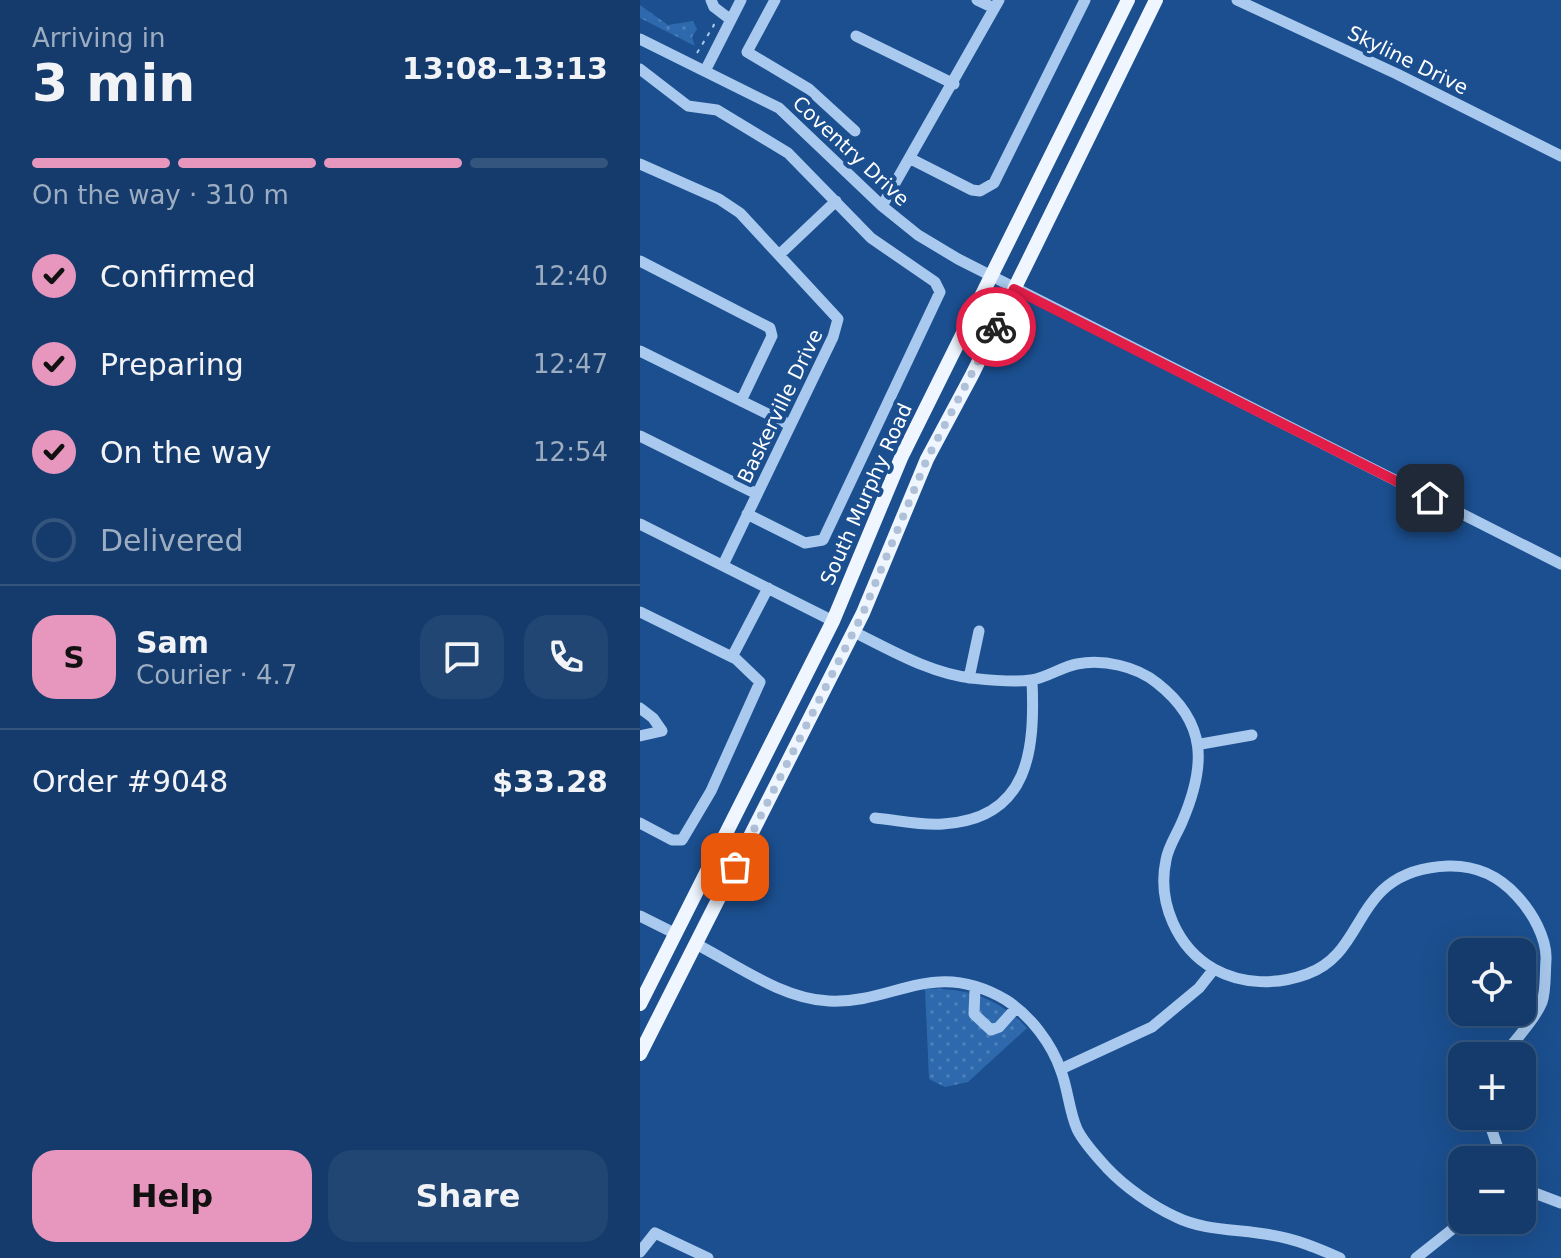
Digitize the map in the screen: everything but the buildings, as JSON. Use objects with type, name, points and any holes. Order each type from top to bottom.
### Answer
[{"type":"main road","name":"South Murphy Road","points":[[640,1004],[833,621],[901,458],[1128,0]]},
{"type":"main road","name":"South Murphy Road","points":[[640,1054],[854,632],[927,459],[1156,0]]},
{"type":"main road","points":[[833,621],[854,632]]},
{"type":"main road","points":[[676,934],[696,944]]},
{"type":"street","points":[[711,0],[714,7],[731,20]]},
{"type":"street","points":[[705,71],[741,0]]},
{"type":"street","points":[[775,0],[747,52],[809,89],[855,131]]},
{"type":"street","points":[[882,206],[954,84],[996,4],[977,0]]},
{"type":"street","points":[[911,159],[972,190],[980,191],[994,183],[1085,0]]},
{"type":"street","name":"Skyline Drive","points":[[1237,0],[1397,74],[1561,156]]},
{"type":"street","points":[[856,36],[954,84]]},
{"type":"street","name":"Coventry Drive","points":[[640,39],[779,108],[882,206],[918,235],[1014,289],[1561,564]]},
{"type":"street","points":[[640,69],[688,106],[717,110],[764,136],[812,174],[871,238],[935,282],[940,292],[823,540],[805,543],[747,514]]},
{"type":"street","name":"Baskerville Drive","points":[[640,164],[719,199],[740,213],[838,319],[833,337],[723,565]]},
{"type":"street","points":[[779,255],[836,201]]},
{"type":"street","points":[[640,261],[770,328],[772,336],[741,401]]},
{"type":"street","points":[[640,351],[790,425]]},
{"type":"street","points":[[640,436],[757,494]]},
{"type":"street","points":[[640,524],[833,621]]},
{"type":"street","points":[[732,657],[768,588]]},
{"type":"street","points":[[640,612],[732,657],[760,682],[711,791],[682,840],[672,840],[640,823]]},
{"type":"street","points":[[969,678],[979,631]]},
{"type":"street","points":[[854,632],[912,661],[969,678],[1032,680],[1077,664],[1104,663],[1129,668],[1154,680],[1175,698],[1188,714],[1201,744],[1194,794],[1166,859],[1164,882],[1174,927],[1188,947],[1214,969],[1258,984],[1310,974],[1341,950],[1387,884],[1424,867],[1468,866],[1506,883],[1530,910],[1546,950],[1542,1002],[1513,1042]]},
{"type":"street","points":[[875,818],[941,825],[969,821],[1009,795],[1025,774],[1032,752],[1032,680]]},
{"type":"street","points":[[640,708],[653,718],[662,731],[640,736]]},
{"type":"street","points":[[1201,744],[1252,735]]},
{"type":"street","points":[[640,916],[676,934]]},
{"type":"street","points":[[696,944],[797,997],[829,1001],[860,1000],[898,987],[941,981],[975,988],[1005,1000],[1030,1020],[1061,1069],[1077,1130],[1107,1167],[1129,1187],[1177,1218],[1306,1243],[1340,1258]]},
{"type":"street","points":[[1061,1069],[1152,1027],[1199,988],[1214,969]]},
{"type":"street","points":[[975,988],[974,1014],[991,1030],[1016,1008]]},
{"type":"street","points":[[1536,1194],[1561,1203]]},
{"type":"street","points":[[640,1252],[655,1233],[708,1258]]},
{"type":"street","points":[[1416,1258],[1448,1233]]},
{"type":"path","points":[[690,64],[714,25],[707,13]]},
{"type":"shaded area","points":[[640,5],[668,25],[693,21],[697,29],[692,37],[695,46],[640,18]]},
{"type":"shaded area","points":[[925,989],[954,990],[980,996],[1005,1009],[1027,1028],[968,1082],[945,1087],[929,1079]]},
{"type":"way so far","points":[[735,867],[863,613],[927,459],[996,327]]},
{"type":"route","points":[[996,327],[1014,289],[1430,498]]}]
